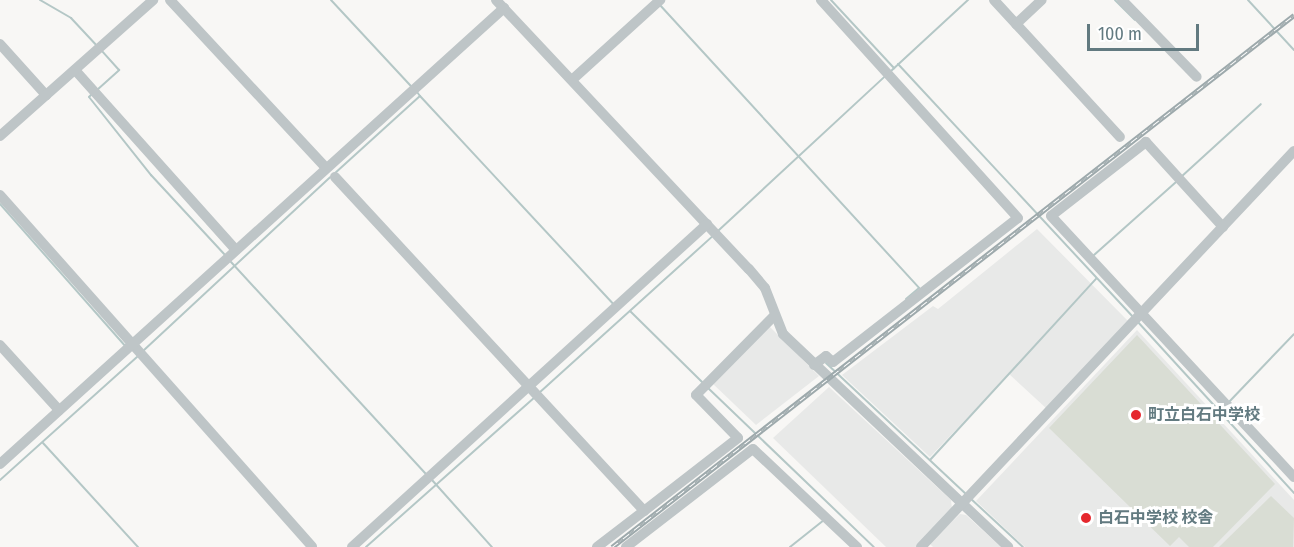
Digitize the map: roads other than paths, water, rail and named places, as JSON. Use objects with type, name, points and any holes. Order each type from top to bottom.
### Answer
[{"type":"street","points":[[0,136],[153,0]]},
{"type":"street","points":[[170,0],[326,168]]},
{"type":"street","points":[[814,365],[826,356],[833,362],[1018,218],[821,0]]},
{"type":"street","points":[[994,0],[1120,137]]},
{"type":"street","points":[[1016,24],[1042,0]]},
{"type":"street","points":[[1122,0],[1197,77]]},
{"type":"street","points":[[573,79],[658,2]]},
{"type":"street","points":[[0,464],[59,410],[133,350],[230,255],[414,88],[500,4],[573,79],[765,288],[773,317],[814,365],[967,500],[1008,547]]},
{"type":"street","points":[[0,44],[46,95]]},
{"type":"street","points":[[75,70],[95,91],[230,255]]},
{"type":"street","points":[[1223,227],[1146,142],[1051,216],[1091,258],[1139,319],[1227,404],[1294,477]]},
{"type":"street","points":[[921,547],[1139,319],[1294,151]]},
{"type":"street","points":[[335,177],[644,511]]},
{"type":"street","points":[[0,195],[133,350],[312,547]]},
{"type":"street","points":[[352,547],[429,477],[534,392],[616,307],[712,230]]},
{"type":"street","points":[[597,547],[738,438],[696,395],[773,317]]},
{"type":"street","points":[[0,345],[59,410]]},
{"type":"street","points":[[626,547],[753,448],[857,547]]},
{"type":"waterway","points":[[40,0],[71,18],[97,46]]},
{"type":"waterway","points":[[331,0],[411,86]]},
{"type":"waterway","points":[[831,0],[894,68]]},
{"type":"waterway","points":[[891,71],[968,0]]},
{"type":"waterway","points":[[1115,0],[1135,20]]},
{"type":"waterway","points":[[1248,0],[1294,50]]},
{"type":"waterway","points":[[659,4],[919,288],[906,299]]},
{"type":"waterway","points":[[97,90],[119,70],[101,50]]},
{"type":"waterway","points":[[898,64],[1133,317]]},
{"type":"waterway","points":[[719,230],[884,77]]},
{"type":"waterway","points":[[334,174],[420,96],[417,92]]},
{"type":"waterway","points":[[92,94],[89,97],[151,175],[225,255]]},
{"type":"waterway","points":[[420,96],[614,305]]},
{"type":"waterway","points":[[1181,177],[1261,104]]},
{"type":"waterway","points":[[143,351],[330,177]]},
{"type":"waterway","points":[[1094,255],[1177,181]]},
{"type":"waterway","points":[[0,204],[125,346]]},
{"type":"waterway","points":[[539,393],[713,236]]},
{"type":"waterway","points":[[231,262],[426,474]]},
{"type":"waterway","points":[[930,460],[1096,279]]},
{"type":"waterway","points":[[630,311],[703,383]]},
{"type":"waterway","points":[[1137,321],[1294,493]]},
{"type":"waterway","points":[[1228,403],[1294,334]]},
{"type":"waterway","points":[[0,480],[137,357]]},
{"type":"waterway","points":[[826,363],[966,494]]},
{"type":"waterway","points":[[707,387],[874,547]]},
{"type":"waterway","points":[[366,547],[535,397]]},
{"type":"waterway","points":[[43,443],[138,547]]},
{"type":"waterway","points":[[432,480],[492,547]]},
{"type":"waterway","points":[[970,498],[1023,547]]},
{"type":"waterway","points":[[790,547],[824,520]]},
{"type":"railway","points":[[612,547],[1294,15]]},
{"type":"place","name":"町立白石中学校","points":[[1136,415]]},
{"type":"place","name":"白石中学校 校舎","points":[[1086,518]]}]
